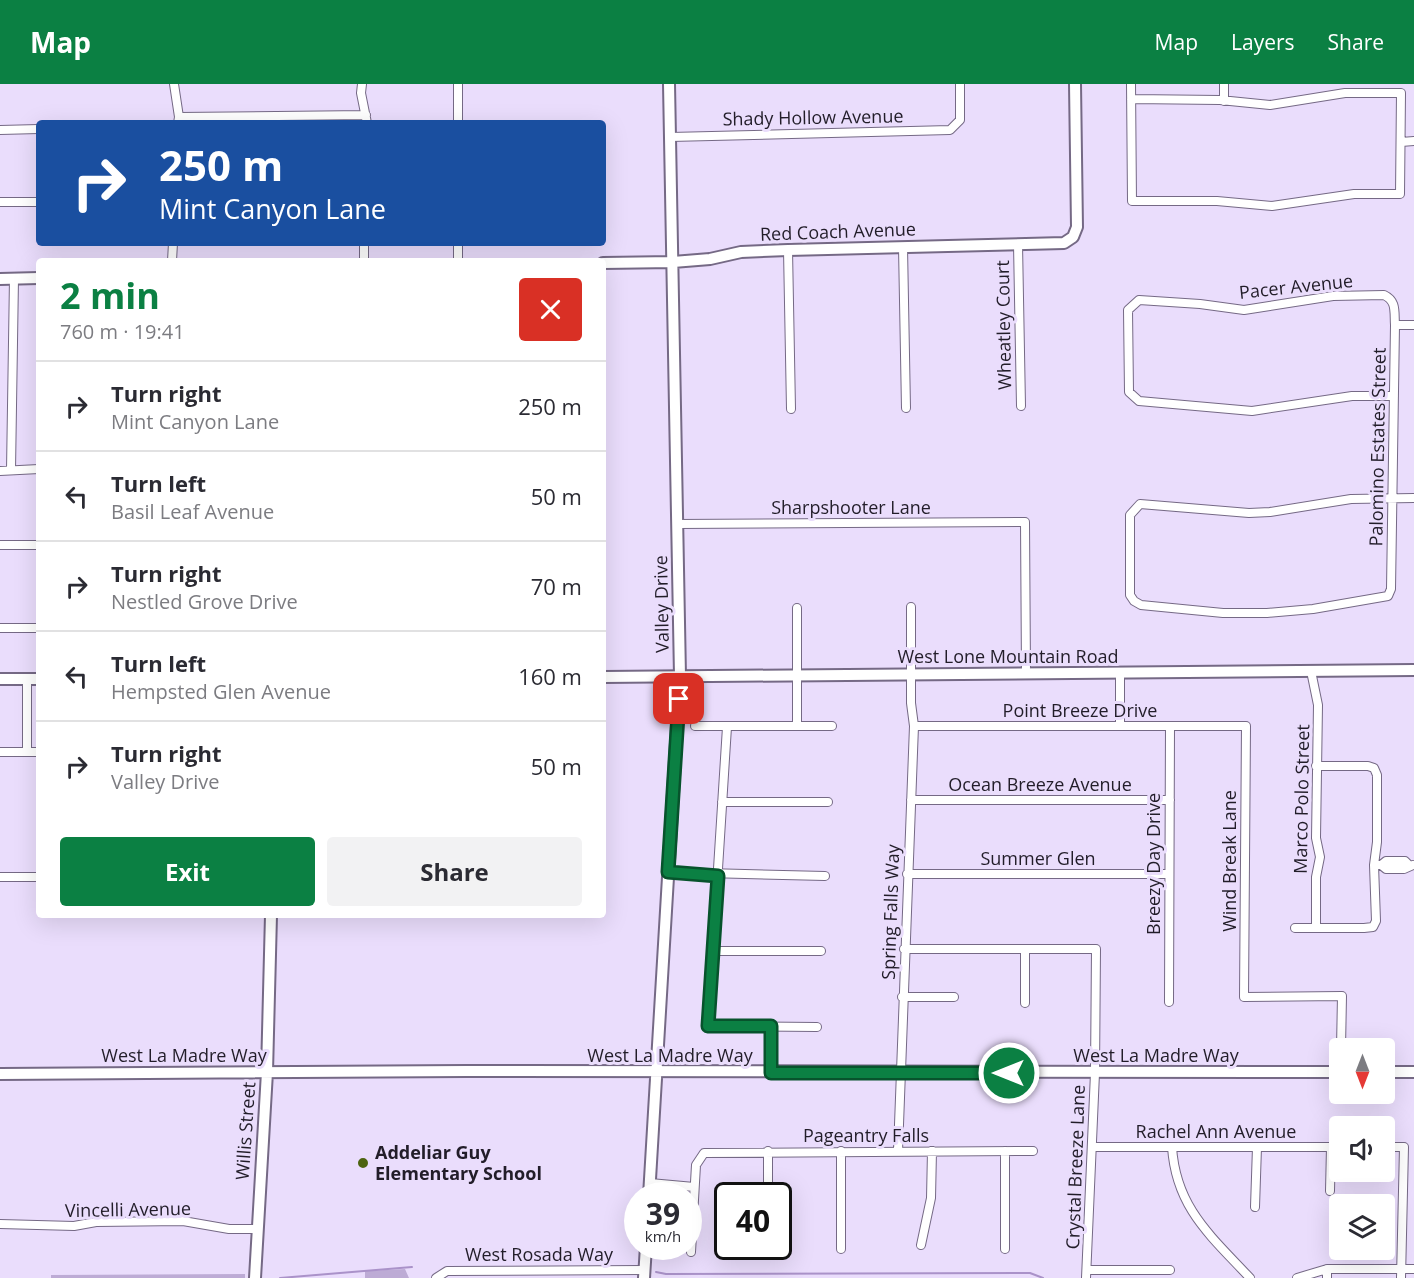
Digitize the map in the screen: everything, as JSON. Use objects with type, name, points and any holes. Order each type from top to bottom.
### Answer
[{"type":"street","points":[[174,84],[178,120],[367,119],[361,93],[362,84]]},
{"type":"street","points":[[458,84],[458,120]]},
{"type":"street","name":"Valley Drive","points":[[650,1182],[680,676],[669,84]]},
{"type":"street","name":"Shady Hollow Avenue","points":[[670,137],[950,130],[957,126],[960,120],[960,84]]},
{"type":"street","name":"Red Coach Avenue","points":[[606,263],[710,259],[741,252],[1064,243],[1073,237],[1077,227],[1075,84]]},
{"type":"street","points":[[1131,84],[1131,99],[1132,201],[1217,201],[1272,206],[1354,194],[1400,194],[1401,93],[1346,93],[1270,105],[1224,101],[1131,99]]},
{"type":"street","points":[[1224,84],[1224,101]]},
{"type":"street","points":[[0,130],[36,129]]},
{"type":"street","points":[[1401,142],[1414,141]]},
{"type":"street","points":[[0,202],[36,201]]},
{"type":"street","name":"Wheatley Court","points":[[1018,244],[1021,406]]},
{"type":"street","points":[[903,247],[906,408]]},
{"type":"street","points":[[788,250],[791,408]]},
{"type":"street","points":[[11,470],[14,278]]},
{"type":"street","points":[[0,279],[36,278]]},
{"type":"street","name":"Pacer Avenue","points":[[1391,298],[1384,295],[1332,296],[1244,310],[1162,300],[1138,300],[1128,310],[1129,392],[1139,401],[1252,411],[1352,396],[1394,396]]},
{"type":"street","name":"Palomino Estates Street","points":[[1391,298],[1394,304],[1395,325],[1393,497],[1391,590],[1388,596],[1313,609],[1267,613],[1223,613],[1141,605],[1130,595],[1130,515],[1134,507],[1140,504],[1165,504],[1212,511],[1270,512],[1351,498],[1393,497]]},
{"type":"street","points":[[1395,325],[1414,325]]},
{"type":"street","points":[[0,471],[36,470]]},
{"type":"street","points":[[1393,497],[1414,498]]},
{"type":"street","name":"Sharpshooter Lane","points":[[677,524],[1025,522],[1026,673]]},
{"type":"street","points":[[0,545],[36,544]]},
{"type":"street","name":"Spring Falls Way","points":[[898,1151],[914,726],[911,607]]},
{"type":"street","points":[[797,608],[797,726]]},
{"type":"street","points":[[0,628],[36,628]]},
{"type":"street","name":"West Lone Mountain Road","points":[[606,677],[1414,670]]},
{"type":"street","name":"Marco Polo Street","points":[[1311,671],[1318,705],[1316,838],[1320,857],[1316,877],[1316,928]]},
{"type":"street","points":[[1120,672],[1120,726]]},
{"type":"street","points":[[0,679],[36,679]]},
{"type":"street","points":[[27,679],[27,752]]},
{"type":"street","points":[[695,726],[832,726]]},
{"type":"street","name":"Point Breeze Drive","points":[[914,726],[1246,726]]},
{"type":"street","name":"Breezy Day Drive","points":[[1169,1002],[1170,726]]},
{"type":"street","name":"Wind Break Lane","points":[[1246,726],[1244,997],[1342,996],[1341,1038]]},
{"type":"street","points":[[727,727],[708,1026],[817,1026]]},
{"type":"street","points":[[0,752],[36,752]]},
{"type":"street","points":[[1295,928],[1373,927],[1376,921],[1377,775],[1374,768],[1368,766],[1316,766]]},
{"type":"street","name":"Ocean Breeze Avenue","points":[[911,800],[1170,800]]},
{"type":"street","points":[[722,802],[828,802]]},
{"type":"street","points":[[1378,865],[1386,869],[1404,869],[1412,865]]},
{"type":"street","points":[[668,872],[718,876],[825,876]]},
{"type":"street","name":"Summer Glen","points":[[907,874],[1169,874]]},
{"type":"street","points":[[0,877],[36,877]]},
{"type":"street","name":"Willis Street","points":[[255,1278],[256,1229],[267,1072],[271,918]]},
{"type":"street","points":[[904,949],[1025,949],[1025,1003]]},
{"type":"street","name":"Crystal Breeze Lane","points":[[1025,949],[1096,949],[1095,1073],[1087,1274]]},
{"type":"street","points":[[713,951],[821,951]]},
{"type":"street","points":[[902,997],[954,997]]},
{"type":"street","points":[[771,1026],[771,1073]]},
{"type":"street","name":"West La Madre Way","points":[[0,1074],[1329,1072]]},
{"type":"street","points":[[1395,1072],[1414,1072]]},
{"type":"street","name":"Rachel Ann Avenue","points":[[1092,1147],[1329,1147]]},
{"type":"street","points":[[1172,1147],[1177,1181],[1191,1211],[1250,1278]]},
{"type":"street","points":[[1255,1208],[1257,1147]]},
{"type":"street","points":[[1395,1147],[1404,1147],[1401,1278]]},
{"type":"street","name":"Pageantry Falls","points":[[694,1182],[696,1165],[700,1156],[710,1151],[1033,1151]]},
{"type":"street","points":[[768,1151],[768,1182]]},
{"type":"street","points":[[841,1151],[841,1249]]},
{"type":"street","points":[[921,1245],[931,1198],[932,1151]]},
{"type":"street","points":[[1005,1151],[1005,1249]]},
{"type":"street","points":[[1330,1191],[1331,1182]]},
{"type":"street","name":"Vincelli Avenue","points":[[0,1224],[74,1226],[96,1222],[183,1221],[228,1228],[256,1229]]},
{"type":"street","points":[[1327,1269],[1327,1278]]},
{"type":"street","points":[[1297,1278],[1327,1269],[1414,1269]]},
{"type":"street","points":[[1087,1274],[1170,1270]]},
{"type":"street","name":"West Rosada Way","points":[[436,1278],[447,1271],[644,1274]]},
{"type":"shaded area","points":[[405,1269],[409,1278],[365,1278],[365,1271]]},
{"type":"shaded area","points":[[245,1274],[245,1278],[51,1278],[51,1275]]},
{"type":"waterway","points":[[280,1278],[412,1267]]},
{"type":"waterway","points":[[656,1272],[666,1274],[1030,1273],[1043,1278]]},
{"type":"place","name":"Addeliar Guy Elementary School","points":[[363,1163]]},
{"type":"route","points":[[679,699],[668,872],[718,876],[708,1026],[771,1026],[771,1073],[1009,1073]]}]
